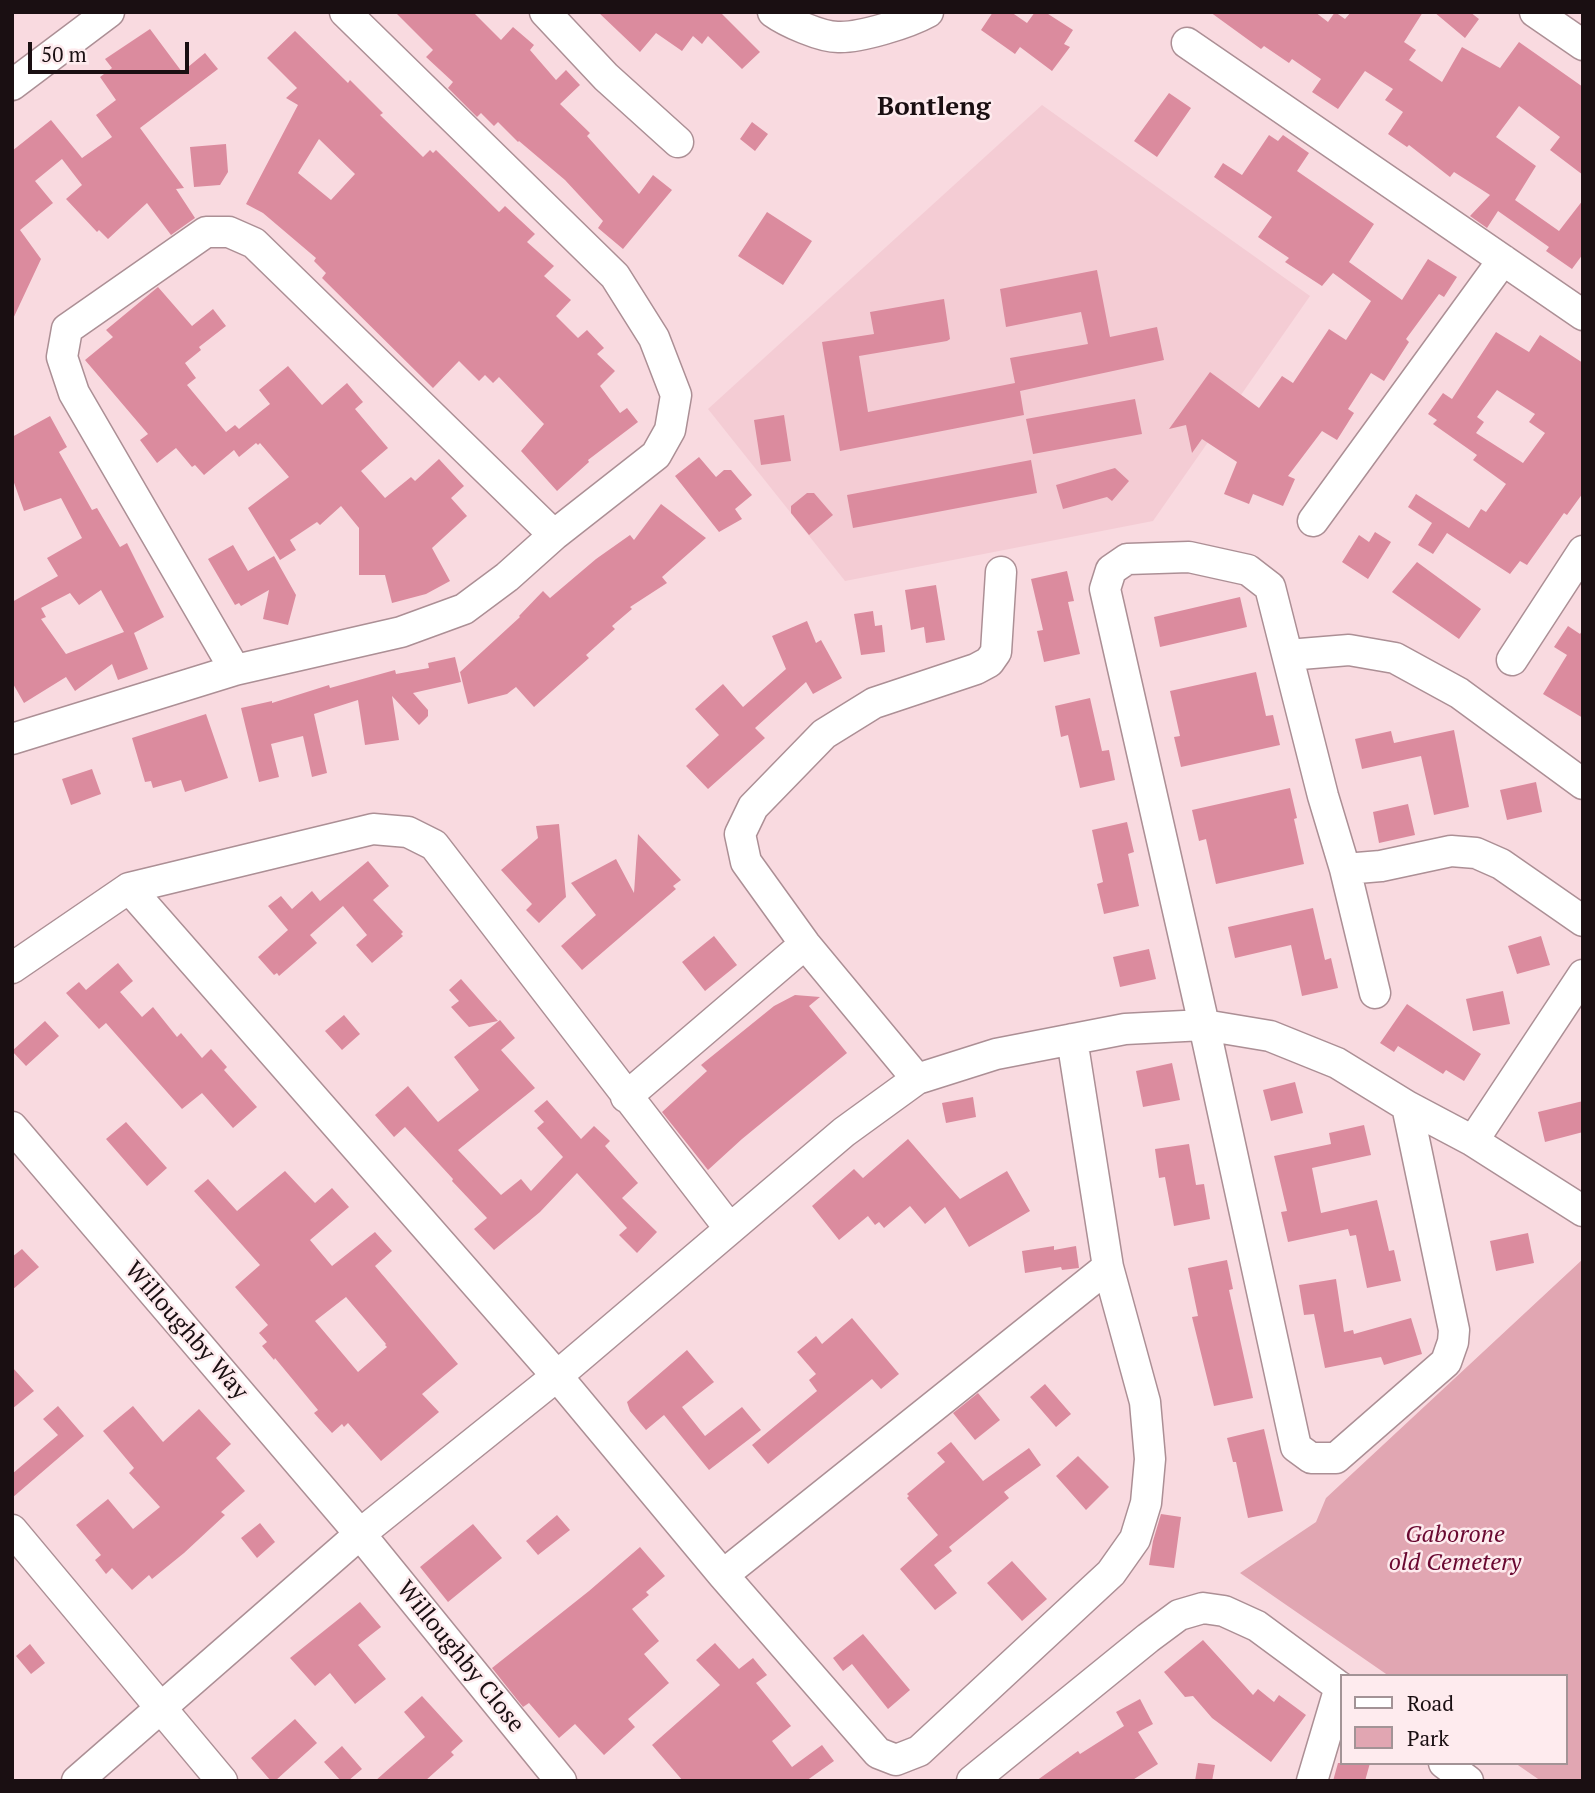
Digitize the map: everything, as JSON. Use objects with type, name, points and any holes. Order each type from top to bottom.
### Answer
[{"type":"street","points":[[12,85],[109,12]]},
{"type":"street","points":[[12,739],[235,670],[401,632],[464,608],[507,577],[554,535],[656,455],[670,430],[676,395],[654,338],[615,276],[345,12]]},
{"type":"street","points":[[545,12],[606,77],[677,142]]},
{"type":"street","points":[[772,12],[787,23],[838,37],[886,29],[928,12]]},
{"type":"street","points":[[1535,12],[1583,45]]},
{"type":"street","points":[[1187,43],[1583,315]]},
{"type":"street","points":[[235,670],[74,393],[62,357],[68,329],[206,232],[229,232],[254,243],[554,535]]},
{"type":"street","points":[[1313,521],[1503,260]]},
{"type":"street","points":[[1511,660],[1583,551]]},
{"type":"street","points":[[1375,993],[1270,587],[1248,570],[1189,557],[1128,559],[1111,570],[1105,589],[1296,1447],[1311,1458],[1336,1458],[1446,1362],[1453,1342],[1454,1330],[1407,1106]]},
{"type":"street","points":[[917,1079],[805,944],[746,862],[740,834],[752,807],[824,734],[874,703],[976,669],[989,662],[996,652],[1001,572]]},
{"type":"street","points":[[1288,655],[1349,650],[1395,659],[1459,693],[1583,785]]},
{"type":"street","points":[[12,968],[129,888],[373,829],[408,832],[434,845],[730,1229]]},
{"type":"street","points":[[1345,869],[1381,866],[1451,851],[1476,853],[1501,864],[1583,921]]},
{"type":"street","points":[[129,888],[557,1376],[723,1575],[878,1753],[896,1760],[919,1751],[1111,1573],[1135,1539],[1146,1503],[1150,1459],[1145,1402],[1108,1266],[1072,1039]]},
{"type":"street","points":[[626,1097],[805,944]]},
{"type":"street","points":[[1473,1141],[1583,975]]},
{"type":"street","points":[[77,1781],[359,1534],[557,1376],[845,1132],[917,1079],[996,1055],[1125,1029],[1204,1025],[1270,1036],[1337,1063],[1407,1106],[1473,1141],[1583,1211]]},
{"type":"street","name":"Willoughby Way","points":[[12,1127],[359,1534]]},
{"type":"street","points":[[723,1575],[1108,1266]]},
{"type":"street","points":[[12,1530],[222,1781]]},
{"type":"street","name":"Willoughby Close","points":[[359,1534],[561,1781]]},
{"type":"street","points":[[972,1781],[1178,1615],[1203,1608],[1224,1611],[1258,1626],[1340,1686]]},
{"type":"street","points":[[1312,1781],[1340,1690]]},
{"type":"street","points":[[1447,1765],[1468,1781]]},
{"type":"shaded area","points":[[1042,105],[1310,296],[1153,521],[845,581],[708,409]]},
{"type":"green space","name":"Gaborone old Cemetery","points":[[1583,1259],[1583,1781],[1541,1781],[1518,1765],[1567,1765],[1567,1674],[1386,1674],[1240,1573],[1316,1522],[1326,1498]]},
{"type":"building","points":[[395,12],[473,12],[501,40],[513,27],[534,45],[530,50],[556,80],[566,70],[580,85],[560,104],[590,133],[587,136],[639,194],[653,175],[672,190],[623,249],[598,228],[603,221],[565,180],[498,122],[494,126],[481,113],[477,117],[448,88],[453,82],[426,57],[433,50]]},
{"type":"building","points":[[598,12],[720,12],[760,52],[742,69],[708,36],[702,44],[693,36],[682,51],[656,33],[640,52]]},
{"type":"building","points":[[993,12],[1011,12],[1027,23],[1035,12],[1045,12],[1073,30],[1064,44],[1070,47],[1052,71],[1020,47],[1015,54],[981,30]]},
{"type":"building","points":[[1210,12],[1315,12],[1328,22],[1335,12],[1345,19],[1351,12],[1423,12],[1404,42],[1416,50],[1409,60],[1442,82],[1462,47],[1500,68],[1519,42],[1583,87],[1583,175],[1550,150],[1560,137],[1519,106],[1496,137],[1536,166],[1515,200],[1559,231],[1583,200],[1583,254],[1572,269],[1546,251],[1549,247],[1498,211],[1487,228],[1470,216],[1490,195],[1454,172],[1450,177],[1409,145],[1407,147],[1388,134],[1403,112],[1385,100],[1393,89],[1365,71],[1338,109],[1312,92],[1321,79],[1292,59],[1289,63],[1264,46],[1261,49]]},
{"type":"building","points":[[1434,12],[1470,12],[1479,19],[1465,38]]},
{"type":"building","points":[[150,29],[182,72],[205,53],[218,69],[140,128],[184,188],[176,189],[195,218],[171,235],[147,203],[108,239],[99,230],[97,232],[66,199],[82,185],[62,159],[35,181],[53,203],[20,230],[41,259],[12,321],[12,151],[51,120],[82,158],[112,137],[96,115],[116,100],[100,77],[112,68],[105,59]]},
{"type":"building","points":[[295,31],[348,83],[350,80],[383,113],[380,115],[423,157],[430,150],[433,153],[436,150],[499,212],[505,206],[535,234],[527,242],[554,266],[544,276],[571,300],[556,316],[578,338],[587,330],[604,348],[597,354],[615,371],[600,386],[620,413],[627,408],[638,422],[588,460],[589,462],[557,491],[521,451],[544,424],[499,377],[493,383],[485,375],[479,381],[459,361],[433,388],[322,278],[326,273],[314,261],[316,258],[263,213],[246,204],[298,105],[286,98],[297,88],[267,58]],"holes":[[[319,139],[355,174],[331,200],[298,173]]]},
{"type":"building","points":[[1169,93],[1191,108],[1157,157],[1134,141]]},
{"type":"building","points":[[752,122],[768,134],[755,151],[740,139]]},
{"type":"building","points":[[1269,135],[1278,141],[1283,135],[1309,153],[1297,171],[1374,224],[1349,262],[1402,300],[1428,259],[1457,277],[1444,297],[1439,294],[1406,339],[1409,342],[1384,381],[1371,373],[1348,409],[1354,413],[1337,440],[1322,431],[1288,476],[1295,479],[1283,506],[1253,494],[1249,504],[1224,494],[1237,462],[1202,439],[1192,453],[1186,425],[1169,429],[1210,372],[1259,408],[1282,376],[1293,383],[1329,329],[1346,340],[1371,301],[1333,273],[1322,286],[1285,262],[1289,258],[1258,237],[1272,217],[1214,177],[1223,163],[1242,175]]},
{"type":"building","points":[[226,144],[228,172],[220,185],[194,187],[190,147]]},
{"type":"building","points":[[767,212],[812,241],[783,285],[738,256]]},
{"type":"building","points":[[1097,270],[1110,337],[1157,327],[1164,360],[1020,391],[1024,415],[840,451],[822,342],[874,334],[870,312],[944,299],[950,339],[859,356],[868,412],[1015,383],[1010,358],[1088,344],[1081,312],[1006,327],[1000,289]]},
{"type":"building","points":[[158,287],[192,326],[213,309],[226,326],[199,347],[201,350],[185,363],[196,378],[187,385],[226,432],[235,425],[239,429],[270,404],[259,390],[288,366],[322,405],[347,383],[363,402],[355,409],[388,448],[361,471],[385,498],[411,477],[415,481],[439,459],[464,486],[451,498],[467,516],[432,548],[450,581],[426,594],[392,603],[385,575],[359,575],[359,528],[341,506],[320,525],[317,522],[290,540],[296,550],[280,560],[248,508],[289,477],[260,443],[256,443],[239,457],[234,450],[204,475],[195,465],[192,467],[176,448],[157,463],[140,440],[148,434],[85,360],[113,337],[106,330]]},
{"type":"building","points":[[1496,332],[1529,352],[1540,335],[1583,363],[1583,493],[1567,515],[1564,513],[1527,565],[1520,561],[1510,574],[1447,533],[1433,554],[1418,545],[1432,523],[1408,507],[1416,494],[1469,528],[1481,509],[1486,512],[1506,484],[1473,460],[1477,455],[1433,424],[1437,420],[1428,414],[1443,393],[1452,399]],"holes":[[[1497,390],[1535,414],[1529,422],[1545,433],[1523,463],[1476,433],[1484,422],[1477,417]]]},
{"type":"building","points":[[1135,399],[1142,434],[1033,454],[1026,419]]},
{"type":"building","points":[[784,415],[791,461],[761,465],[754,420]]},
{"type":"building","points":[[50,416],[67,447],[59,452],[92,510],[97,508],[120,547],[127,543],[164,617],[134,633],[148,669],[118,680],[112,664],[75,691],[66,677],[24,703],[12,682],[12,602],[58,576],[47,558],[82,538],[61,498],[24,511],[12,477],[12,437]],"holes":[[[101,590],[124,632],[66,654],[41,619],[46,617],[41,608],[70,593],[79,605]]]},
{"type":"building","points":[[699,457],[716,477],[724,470],[731,470],[752,495],[735,509],[742,519],[719,532],[675,476]]},
{"type":"building","points":[[1031,460],[1037,493],[853,528],[847,495]]},
{"type":"building","points":[[1115,468],[1129,481],[1112,501],[1107,497],[1063,509],[1056,485]]},
{"type":"building","points":[[807,493],[814,493],[833,515],[809,535],[791,513],[791,506]]},
{"type":"building","points":[[661,504],[706,538],[662,577],[667,583],[630,607],[632,609],[612,626],[615,629],[586,655],[589,658],[534,707],[516,687],[507,694],[468,704],[460,672],[520,617],[543,591],[550,598],[596,559],[630,535],[634,540]]},
{"type":"building","points":[[1375,532],[1391,542],[1368,579],[1342,562],[1359,535],[1369,542]]},
{"type":"building","points":[[233,545],[248,571],[274,556],[296,595],[288,625],[263,619],[269,590],[241,606],[239,603],[235,605],[208,559]]},
{"type":"building","points":[[1417,562],[1481,609],[1459,639],[1392,592]]},
{"type":"building","points":[[1067,571],[1074,601],[1068,602],[1080,654],[1044,662],[1037,631],[1043,630],[1031,579]]},
{"type":"building","points":[[936,585],[945,640],[926,643],[924,627],[911,630],[905,590]]},
{"type":"building","points":[[1240,597],[1247,627],[1160,647],[1154,617]]},
{"type":"building","points":[[873,611],[875,626],[882,625],[885,652],[861,655],[854,614]]},
{"type":"building","points":[[807,621],[816,643],[821,640],[842,678],[813,694],[806,682],[755,728],[765,738],[708,789],[686,766],[719,735],[695,709],[723,684],[743,707],[786,669],[772,636]]},
{"type":"building","points":[[1568,626],[1580,634],[1583,629],[1583,718],[1543,694],[1567,655],[1554,647]]},
{"type":"building","points":[[455,657],[461,682],[413,693],[428,710],[428,716],[419,725],[392,696],[399,740],[365,745],[358,700],[314,714],[327,773],[312,777],[303,736],[271,744],[279,777],[259,782],[241,708],[272,703],[329,685],[330,688],[395,670],[396,674],[429,668],[428,663]]},
{"type":"building","points":[[1256,672],[1266,716],[1273,715],[1280,745],[1181,767],[1174,737],[1180,736],[1170,691]]},
{"type":"building","points":[[1090,698],[1102,751],[1109,750],[1115,780],[1080,788],[1068,735],[1061,737],[1055,706]]},
{"type":"building","points":[[206,714],[228,778],[185,792],[181,780],[153,788],[151,781],[145,782],[132,738]]},
{"type":"building","points":[[1454,730],[1469,807],[1434,815],[1421,756],[1362,769],[1355,739],[1391,731],[1394,743]]},
{"type":"building","points":[[92,769],[101,794],[71,805],[62,779]]},
{"type":"building","points":[[1536,782],[1542,812],[1507,820],[1500,790]]},
{"type":"building","points":[[1290,788],[1304,864],[1216,884],[1206,839],[1199,841],[1192,810]]},
{"type":"building","points":[[1408,804],[1415,835],[1379,843],[1373,812]]},
{"type":"building","points":[[1127,822],[1134,852],[1128,854],[1139,906],[1104,914],[1097,884],[1103,882],[1092,830]]},
{"type":"building","points":[[559,824],[566,897],[539,923],[526,910],[532,904],[501,870],[538,838],[536,826]]},
{"type":"building","points":[[638,834],[681,880],[673,886],[676,889],[582,970],[561,946],[596,915],[571,883],[616,859],[634,893]]},
{"type":"building","points":[[368,861],[389,886],[373,900],[403,932],[403,936],[372,963],[356,945],[367,935],[343,906],[310,935],[317,943],[279,976],[277,973],[274,975],[258,957],[288,930],[268,906],[281,896],[292,909],[312,891],[320,901]]},
{"type":"building","points":[[1313,908],[1325,960],[1331,958],[1338,988],[1302,996],[1291,945],[1235,958],[1228,927]]},
{"type":"building","points":[[714,936],[737,965],[705,991],[682,962]]},
{"type":"building","points":[[1541,936],[1550,965],[1517,974],[1508,946]]},
{"type":"building","points":[[1149,949],[1156,979],[1120,987],[1113,957]]},
{"type":"building","points":[[118,963],[133,981],[120,992],[142,1017],[153,1007],[177,1037],[181,1033],[202,1058],[211,1049],[227,1067],[224,1070],[257,1107],[233,1128],[202,1093],[182,1109],[106,1023],[99,1029],[66,993],[79,982],[86,990]]},
{"type":"building","points":[[461,979],[498,1021],[469,1027],[451,1007],[459,1001],[449,990]]},
{"type":"building","points":[[1503,991],[1510,1024],[1473,1031],[1466,999]]},
{"type":"building","points":[[795,995],[820,997],[809,1006],[847,1053],[708,1170],[662,1112],[707,1071],[701,1065],[774,1006]]},
{"type":"building","points":[[1407,1004],[1481,1054],[1464,1081],[1446,1070],[1443,1074],[1398,1046],[1394,1052],[1380,1043]]},
{"type":"building","points":[[344,1015],[360,1034],[342,1050],[325,1031]]},
{"type":"building","points":[[500,1020],[515,1038],[501,1050],[535,1088],[458,1150],[501,1195],[521,1179],[531,1191],[563,1157],[537,1128],[544,1122],[534,1111],[547,1100],[581,1139],[594,1126],[610,1141],[605,1146],[638,1183],[622,1198],[657,1232],[637,1253],[619,1235],[627,1228],[577,1173],[540,1212],[494,1250],[474,1229],[487,1218],[453,1179],[405,1127],[394,1137],[375,1115],[408,1086],[438,1122],[479,1090],[454,1057]]},
{"type":"building","points":[[45,1021],[59,1036],[26,1066],[12,1051]]},
{"type":"building","points":[[1172,1063],[1180,1100],[1143,1107],[1136,1071]]},
{"type":"building","points":[[1295,1082],[1303,1113],[1271,1121],[1263,1090]]},
{"type":"building","points":[[973,1097],[976,1117],[946,1123],[942,1103]]},
{"type":"building","points":[[1583,1101],[1583,1132],[1545,1142],[1538,1112]]},
{"type":"building","points":[[126,1122],[167,1168],[147,1186],[106,1139]]},
{"type":"building","points":[[1364,1125],[1371,1155],[1312,1168],[1321,1213],[1377,1200],[1389,1251],[1394,1250],[1401,1281],[1367,1288],[1356,1235],[1350,1236],[1348,1229],[1288,1242],[1281,1212],[1287,1211],[1274,1156],[1331,1144],[1329,1133]]},
{"type":"building","points":[[908,1139],[960,1199],[1007,1171],[1030,1211],[969,1247],[945,1207],[925,1224],[910,1206],[884,1228],[879,1222],[875,1225],[868,1216],[839,1240],[812,1206],[854,1169],[863,1178]]},
{"type":"building","points":[[1189,1144],[1196,1185],[1204,1184],[1210,1219],[1174,1226],[1165,1177],[1159,1178],[1155,1149]]},
{"type":"building","points":[[285,1171],[315,1203],[332,1188],[349,1207],[310,1240],[332,1266],[375,1232],[392,1251],[375,1266],[458,1364],[422,1394],[439,1412],[381,1461],[348,1423],[344,1427],[342,1424],[332,1433],[314,1413],[318,1410],[262,1346],[267,1342],[259,1333],[268,1325],[235,1287],[260,1265],[194,1191],[208,1179],[237,1211]],"holes":[[[346,1297],[387,1347],[358,1372],[315,1321]]]},
{"type":"building","points":[[1528,1233],[1534,1263],[1496,1271],[1490,1241]]},
{"type":"building","points":[[1054,1246],[1054,1250],[1076,1246],[1079,1268],[1062,1270],[1061,1267],[1025,1273],[1022,1251]]},
{"type":"building","points":[[22,1249],[39,1267],[12,1290],[12,1257]]},
{"type":"building","points":[[1227,1260],[1233,1289],[1229,1290],[1253,1398],[1214,1406],[1192,1317],[1198,1316],[1188,1268]]},
{"type":"building","points":[[1336,1279],[1344,1332],[1353,1330],[1354,1334],[1411,1318],[1422,1354],[1384,1365],[1381,1357],[1325,1368],[1314,1314],[1304,1315],[1299,1285]]},
{"type":"building","points":[[852,1318],[899,1374],[881,1389],[872,1379],[768,1464],[752,1445],[817,1391],[809,1380],[816,1374],[797,1352],[816,1336],[822,1344]]},
{"type":"building","points":[[687,1350],[714,1382],[682,1407],[705,1436],[742,1407],[761,1430],[709,1470],[664,1415],[646,1430],[630,1411],[627,1402]]},
{"type":"building","points":[[12,1367],[34,1391],[12,1409]]},
{"type":"building","points":[[1045,1384],[1071,1414],[1056,1427],[1030,1397]]},
{"type":"building","points":[[978,1393],[1000,1420],[975,1440],[953,1413]]},
{"type":"building","points":[[58,1406],[84,1436],[12,1498],[12,1474],[58,1435],[43,1419]]},
{"type":"building","points":[[133,1406],[163,1442],[199,1409],[231,1444],[216,1458],[245,1491],[221,1512],[225,1515],[184,1553],[152,1579],[149,1575],[132,1590],[112,1568],[106,1574],[95,1560],[101,1555],[76,1525],[108,1499],[133,1529],[160,1507],[129,1473],[134,1468],[103,1431]]},
{"type":"building","points":[[1264,1429],[1283,1511],[1248,1518],[1236,1462],[1233,1462],[1227,1438]]},
{"type":"building","points":[[951,1442],[983,1481],[1029,1448],[1041,1465],[1004,1492],[1009,1498],[949,1547],[952,1551],[934,1565],[957,1593],[935,1610],[900,1569],[938,1535],[907,1498],[907,1494],[945,1462],[937,1453]]},
{"type":"building","points":[[1078,1456],[1109,1487],[1086,1510],[1056,1476]]},
{"type":"building","points":[[1161,1514],[1181,1517],[1174,1568],[1149,1565]]},
{"type":"building","points":[[557,1515],[570,1530],[538,1555],[526,1541]]},
{"type":"building","points":[[260,1523],[275,1542],[257,1558],[241,1538]]},
{"type":"building","points":[[473,1524],[502,1558],[448,1602],[420,1567]]},
{"type":"building","points":[[640,1547],[665,1576],[646,1592],[649,1595],[632,1609],[659,1641],[644,1654],[669,1683],[628,1719],[635,1727],[604,1755],[575,1724],[559,1738],[529,1703],[523,1707],[492,1668]]},
{"type":"building","points":[[1012,1561],[1047,1599],[1022,1621],[987,1583]]},
{"type":"building","points":[[360,1602],[381,1627],[358,1645],[386,1679],[355,1704],[330,1673],[315,1686],[290,1658]]},
{"type":"building","points":[[863,1634],[910,1690],[888,1709],[852,1664],[843,1671],[833,1658]]},
{"type":"building","points":[[1203,1640],[1253,1695],[1258,1689],[1274,1702],[1279,1695],[1306,1715],[1271,1762],[1212,1718],[1193,1696],[1185,1697],[1164,1672]]},
{"type":"building","points":[[715,1643],[739,1669],[753,1658],[767,1675],[756,1683],[791,1726],[772,1741],[792,1767],[822,1745],[834,1761],[806,1781],[683,1781],[652,1745],[720,1685],[696,1660]]},
{"type":"building","points":[[30,1644],[45,1663],[31,1674],[16,1656]]},
{"type":"building","points":[[422,1696],[463,1741],[451,1752],[454,1755],[425,1781],[375,1781],[425,1737],[404,1712]]},
{"type":"building","points":[[1140,1699],[1153,1724],[1138,1732],[1158,1764],[1131,1781],[1036,1781],[1078,1751],[1080,1754],[1124,1726],[1116,1712]]},
{"type":"building","points":[[295,1719],[317,1743],[275,1781],[271,1781],[251,1758]]},
{"type":"building","points":[[342,1746],[362,1769],[348,1781],[341,1781],[324,1762]]},
{"type":"building","points":[[1198,1763],[1215,1765],[1212,1781],[1195,1781]]},
{"type":"building","points":[[1338,1763],[1369,1765],[1365,1781],[1333,1781]]},
{"type":"district","name":"Bontleng","points":[[934,108]]}]
